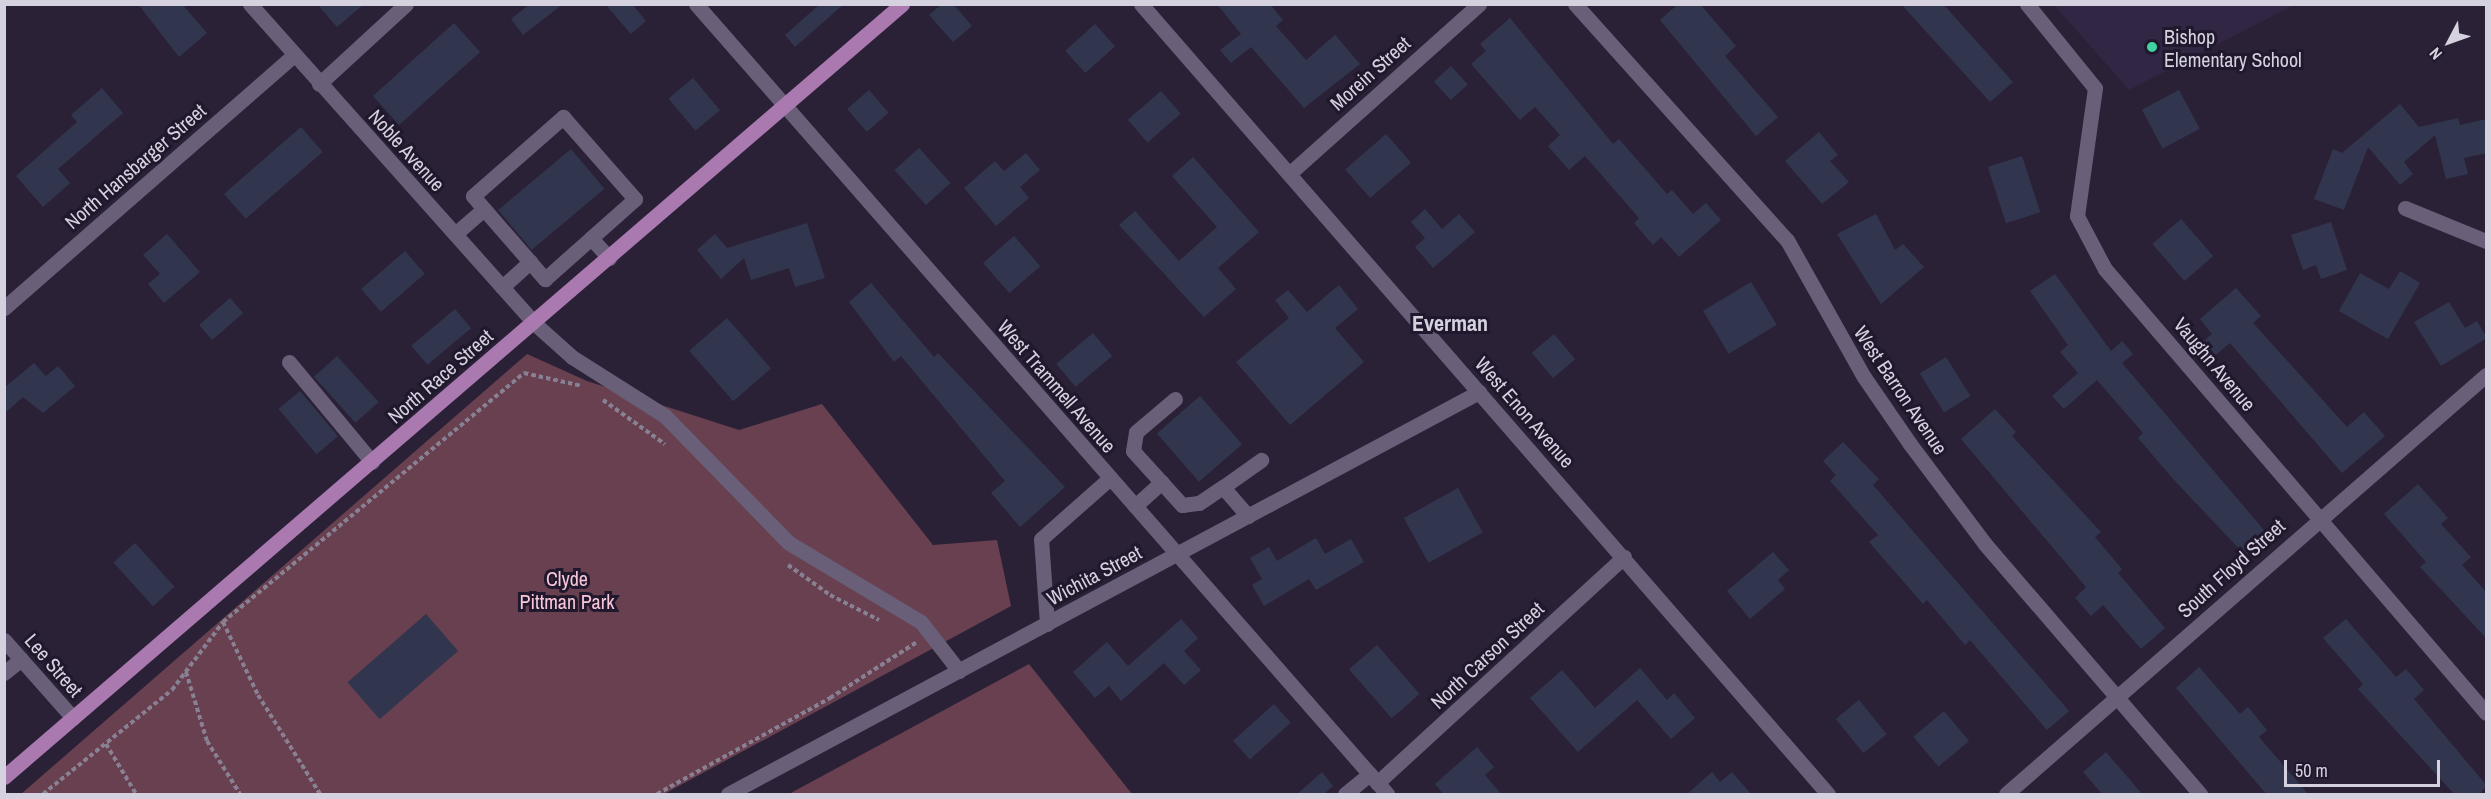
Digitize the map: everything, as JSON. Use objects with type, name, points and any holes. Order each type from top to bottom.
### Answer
[{"type":"main road","name":"North Race Street","points":[[4,777],[902,4]]},
{"type":"street","name":"Noble Avenue","points":[[250,4],[534,323],[572,357],[665,416],[789,543],[921,622],[959,671]]},
{"type":"street","points":[[319,84],[406,4]]},
{"type":"street","name":"West Trammell Avenue","points":[[696,4],[1135,506],[1176,556],[1378,784]]},
{"type":"street","name":"West Enon Avenue","points":[[1141,4],[1624,557],[1828,795]]},
{"type":"street","name":"Morein Street","points":[[1289,174],[1479,4]]},
{"type":"street","name":"West Barron Avenue","points":[[1575,4],[1787,240],[1864,377],[1910,444],[2115,700],[2200,795]]},
{"type":"street","name":"Vaughn Avenue","points":[[2027,4],[2095,88],[2077,216],[2105,268],[2487,713]]},
{"type":"street","name":"North Hansbarger Street","points":[[4,308],[294,55]]},
{"type":"street","points":[[563,117],[635,199],[591,238],[545,279],[473,196],[563,117]]},
{"type":"street","points":[[2405,208],[2487,241]]},
{"type":"street","points":[[454,234],[484,209]]},
{"type":"street","points":[[591,238],[609,258]]},
{"type":"street","points":[[502,287],[530,262]]},
{"type":"street","points":[[289,362],[372,462]]},
{"type":"street","name":"South Floyd Street","points":[[2006,795],[2318,518],[2487,375]]},
{"type":"street","name":"Wichita Street","points":[[728,795],[1479,392]]},
{"type":"street","points":[[1175,399],[1136,432],[1133,451],[1182,506],[1199,504],[1261,460]]},
{"type":"street","points":[[1047,624],[1041,539],[1110,478]]},
{"type":"street","points":[[1135,506],[1162,482]]},
{"type":"street","points":[[1223,487],[1248,516]]},
{"type":"street","name":"North Carson Street","points":[[1345,795],[1378,784],[1624,557]]},
{"type":"street","name":"Lee Street","points":[[4,640],[73,718]]},
{"type":"street","points":[[4,673],[21,659]]},
{"type":"path","points":[[43,795],[172,690],[223,621],[524,373],[581,385],[674,453]]},
{"type":"path","points":[[781,559],[830,595],[890,625]]},
{"type":"path","points":[[223,621],[258,695],[320,795]]},
{"type":"path","points":[[657,795],[830,698],[920,640],[910,635]]},
{"type":"path","points":[[186,671],[207,741],[240,795]]},
{"type":"path","points":[[106,744],[136,795]]},
{"type":"shaded area","name":"Bishop Elementary School","points":[[2054,5],[2294,5],[2129,90]]},
{"type":"green space","name":"Clyde Pittman Park","points":[[527,354],[587,381],[739,430],[822,404],[933,545],[997,540],[1011,606],[664,794],[21,794]]},
{"type":"green space","points":[[1029,664],[1132,794],[789,794]]},
{"type":"building","points":[[138,4],[182,4],[207,33],[179,57]]},
{"type":"building","points":[[317,4],[364,4],[337,27]]},
{"type":"building","points":[[530,4],[563,4],[523,35],[511,19]]},
{"type":"building","points":[[605,4],[632,4],[646,21],[631,34]]},
{"type":"building","points":[[820,4],[844,4],[795,47],[785,35]]},
{"type":"building","points":[[942,4],[953,4],[972,26],[953,42],[929,15]]},
{"type":"building","points":[[1217,4],[1270,4],[1283,20],[1276,26],[1306,60],[1335,35],[1360,64],[1304,108],[1251,47],[1231,63],[1220,50],[1241,34]]},
{"type":"building","points":[[1678,4],[1700,4],[1736,46],[1725,56],[1778,117],[1756,136],[1660,20]]},
{"type":"building","points":[[1901,4],[1943,4],[2013,82],[1990,102]]},
{"type":"building","points":[[1510,18],[1613,144],[1619,139],[1667,194],[1672,190],[1693,214],[1706,203],[1721,220],[1679,257],[1661,237],[1653,245],[1634,223],[1639,218],[1585,156],[1569,170],[1548,146],[1560,135],[1535,107],[1520,120],[1471,64],[1486,51],[1480,44]]},
{"type":"building","points":[[454,23],[480,52],[399,125],[373,96]]},
{"type":"building","points":[[1095,24],[1115,46],[1085,73],[1065,51]]},
{"type":"building","points":[[1451,66],[1468,85],[1451,100],[1434,81]]},
{"type":"building","points":[[693,78],[720,110],[695,131],[668,99]]},
{"type":"building","points":[[102,88],[123,113],[58,169],[70,183],[43,207],[16,176],[77,122],[71,115]]},
{"type":"building","points":[[869,90],[889,113],[867,132],[847,109]]},
{"type":"building","points":[[2179,90],[2200,129],[2163,149],[2142,110]]},
{"type":"building","points":[[1161,91],[1181,114],[1147,143],[1128,120]]},
{"type":"building","points":[[2400,104],[2419,127],[2458,118],[2460,125],[2487,119],[2487,153],[2464,158],[2468,174],[2446,179],[2435,135],[2404,162],[2413,174],[2400,185],[2368,147],[2344,210],[2314,199],[2333,149],[2342,153]]},
{"type":"building","points":[[301,127],[323,152],[246,219],[224,194]]},
{"type":"building","points":[[1819,132],[1838,155],[1830,161],[1849,182],[1822,204],[1785,161]]},
{"type":"building","points":[[1386,134],[1411,163],[1370,198],[1345,169]]},
{"type":"building","points":[[919,148],[950,183],[926,205],[894,170]]},
{"type":"building","points":[[571,149],[604,189],[532,250],[498,210]]},
{"type":"building","points":[[1026,153],[1040,170],[1020,187],[1029,198],[996,226],[964,188],[995,161],[1004,171]]},
{"type":"building","points":[[2022,156],[2040,212],[2006,223],[1988,167]]},
{"type":"building","points":[[1193,157],[1259,232],[1218,268],[1236,289],[1204,317],[1119,225],[1135,211],[1179,261],[1217,227],[1172,176]]},
{"type":"building","points":[[1425,209],[1442,229],[1459,214],[1475,232],[1433,268],[1415,247],[1425,238],[1411,222]]},
{"type":"building","points":[[1876,214],[1895,250],[1903,244],[1924,267],[1881,304],[1837,234]]},
{"type":"building","points":[[2181,219],[2213,256],[2184,281],[2152,244]]},
{"type":"building","points":[[2331,222],[2347,270],[2321,279],[2316,265],[2303,270],[2291,235]]},
{"type":"building","points":[[807,223],[825,278],[795,287],[789,268],[751,280],[744,258],[721,279],[697,250],[715,234],[727,248]]},
{"type":"building","points":[[167,234],[200,272],[164,303],[148,284],[160,274],[143,255]]},
{"type":"building","points":[[1014,236],[1040,266],[1009,293],[983,263]]},
{"type":"building","points":[[405,251],[425,274],[381,312],[361,289]]},
{"type":"building","points":[[2400,271],[2420,283],[2388,339],[2339,311],[2360,273],[2389,289]]},
{"type":"building","points":[[2055,274],[2111,351],[2122,341],[2133,354],[2122,363],[2269,536],[2246,556],[2174,480],[2138,438],[2143,433],[2097,380],[2064,409],[2052,396],[2078,373],[2060,352],[2068,345],[2030,291]]},
{"type":"building","points":[[1751,282],[1777,325],[1729,354],[1703,311]]},
{"type":"building","points":[[871,283],[934,357],[938,353],[1065,487],[1020,527],[991,493],[1005,481],[901,356],[894,362],[849,302]]},
{"type":"building","points":[[1339,285],[1358,309],[1335,328],[1364,362],[1290,425],[1236,362],[1289,318],[1275,300],[1288,290],[1307,312]]},
{"type":"building","points":[[2236,288],[2261,316],[2253,323],[2347,427],[2364,412],[2385,436],[2342,473],[2230,343],[2212,358],[2200,344],[2212,334],[2200,319]]},
{"type":"building","points":[[230,298],[243,313],[212,340],[199,325]]},
{"type":"building","points":[[2449,302],[2465,328],[2477,321],[2487,338],[2441,366],[2414,322]]},
{"type":"building","points":[[455,309],[471,328],[427,365],[411,346]]},
{"type":"building","points":[[727,318],[771,369],[733,401],[689,351]]},
{"type":"building","points":[[1093,333],[1112,356],[1076,387],[1056,364]]},
{"type":"building","points":[[1554,334],[1575,359],[1553,378],[1532,353]]},
{"type":"building","points":[[337,356],[378,402],[355,423],[314,377]]},
{"type":"building","points":[[1946,357],[1970,396],[1944,412],[1920,373]]},
{"type":"building","points":[[34,363],[46,376],[58,366],[75,386],[43,413],[23,397],[4,414],[4,388]]},
{"type":"building","points":[[300,391],[338,436],[316,454],[279,409]]},
{"type":"building","points":[[1200,396],[1242,444],[1199,482],[1157,433]]},
{"type":"building","points":[[1995,409],[2016,432],[2012,436],[2101,532],[2095,537],[2122,569],[2118,573],[2165,628],[2141,649],[2103,605],[2091,616],[2075,598],[2086,587],[1961,439]]},
{"type":"building","points":[[1843,442],[1879,479],[1873,485],[2069,711],[2047,730],[1970,640],[1965,645],[1927,600],[1923,604],[1869,542],[1878,535],[1830,481],[1836,475],[1823,461]]},
{"type":"building","points":[[2418,484],[2448,518],[2441,524],[2471,557],[2462,565],[2487,593],[2487,639],[2420,567],[2426,562],[2384,514]]},
{"type":"building","points":[[1458,488],[1483,533],[1428,563],[1404,518]]},
{"type":"building","points":[[1316,538],[1325,554],[1351,539],[1364,562],[1316,590],[1309,579],[1264,606],[1252,585],[1262,579],[1250,558],[1269,547],[1277,561]]},
{"type":"building","points":[[135,543],[174,587],[153,606],[113,562]]},
{"type":"building","points":[[1773,552],[1789,570],[1778,580],[1785,589],[1750,619],[1727,591]]},
{"type":"building","points":[[426,614],[458,651],[380,719],[348,682]]},
{"type":"building","points":[[1181,619],[1198,638],[1184,651],[1201,670],[1184,685],[1164,663],[1121,701],[1109,686],[1095,698],[1073,672],[1107,642],[1128,666]]},
{"type":"building","points":[[2346,619],[2396,677],[2406,669],[2424,690],[2414,699],[2487,786],[2478,795],[2455,795],[2358,689],[2363,684],[2323,638]]},
{"type":"building","points":[[1377,645],[1420,694],[1392,718],[1349,669]]},
{"type":"building","points":[[2199,667],[2240,714],[2248,707],[2267,730],[2259,737],[2309,795],[2267,795],[2176,688]]},
{"type":"building","points":[[1640,668],[1667,700],[1674,693],[1695,718],[1671,739],[1637,700],[1578,752],[1530,698],[1562,670],[1595,708]]},
{"type":"building","points":[[1859,700],[1887,734],[1863,753],[1836,719]]},
{"type":"building","points":[[1274,704],[1291,723],[1250,759],[1233,741]]},
{"type":"building","points":[[1944,711],[1969,741],[1938,767],[1913,737]]},
{"type":"building","points":[[1477,747],[1494,767],[1485,775],[1502,795],[1444,795],[1435,784]]},
{"type":"building","points":[[2106,752],[2143,795],[2103,795],[2083,772]]},
{"type":"building","points":[[1322,772],[1333,786],[1323,795],[1296,795]]},
{"type":"building","points":[[1712,772],[1720,782],[1732,772],[1752,795],[1686,795]]},
{"type":"place","name":"Bishop Elementary School","points":[[2152,47]]},
{"type":"district","name":"Everman","points":[[1450,324]]}]
